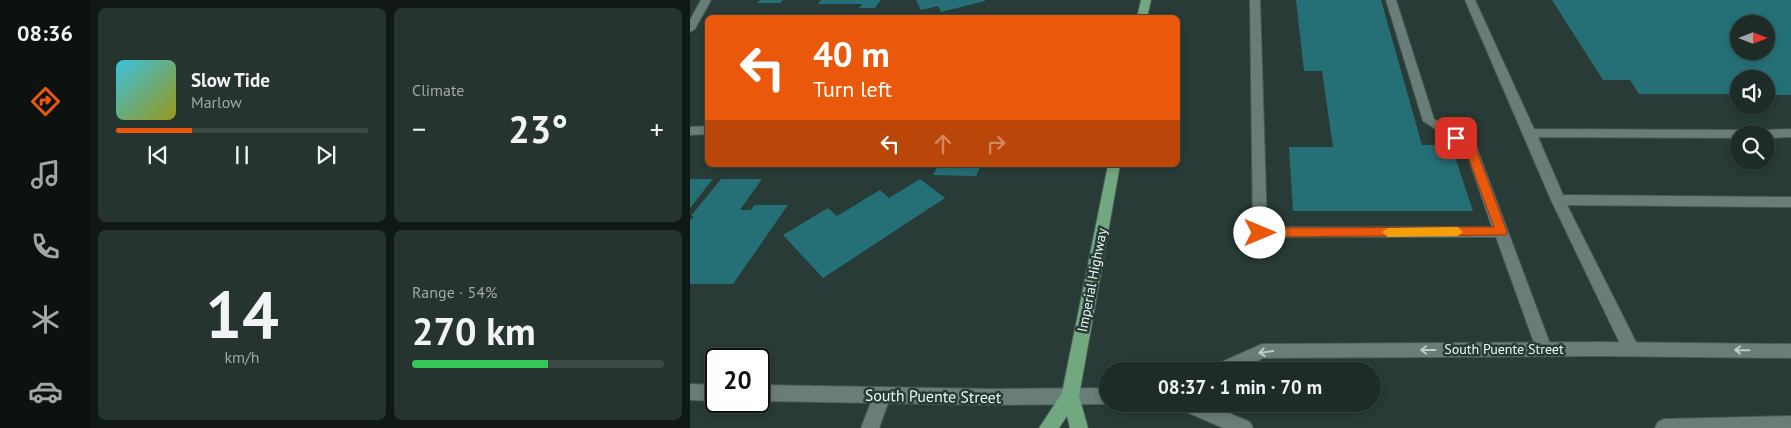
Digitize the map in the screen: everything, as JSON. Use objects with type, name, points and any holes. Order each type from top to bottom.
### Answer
[{"type":"main road","points":[[1143,15],[1146,0]]},
{"type":"main road","name":"Imperial Highway","points":[[1048,428],[1070,396],[1114,167]]},
{"type":"main road","name":"Imperial Highway","points":[[1070,396],[1079,428]]},
{"type":"street","points":[[690,29],[706,0]]},
{"type":"street","points":[[1255,0],[1260,233],[1501,232]]},
{"type":"street","points":[[1391,0],[1429,121],[1470,146],[1544,349]]},
{"type":"street","points":[[1470,0],[1558,200],[1631,349]]},
{"type":"street","points":[[690,130],[705,130]]},
{"type":"street","points":[[1530,133],[1730,134]]},
{"type":"street","points":[[1558,200],[1791,202]]},
{"type":"street","name":"South Puente Street","points":[[1239,362],[1262,351],[1631,349],[1791,351]]},
{"type":"street","name":"South Puente Street","points":[[770,393],[1099,396]]},
{"type":"street","points":[[692,396],[705,394]]},
{"type":"street","points":[[870,428],[882,395]]},
{"type":"street","points":[[1207,412],[1244,428]]},
{"type":"street","points":[[1664,428],[1791,425]]},
{"type":"lane","points":[[1775,134],[1791,134]]},
{"type":"building","points":[[760,0],[783,0],[781,3],[757,3]]},
{"type":"building","points":[[821,0],[881,0],[875,8],[859,8],[862,4],[818,4]]},
{"type":"building","points":[[916,0],[985,1],[941,12],[938,6],[921,10]]},
{"type":"building","points":[[1296,0],[1381,0],[1422,145],[1451,145],[1473,211],[1293,211],[1289,147],[1333,147],[1322,71],[1304,71]]},
{"type":"building","points":[[1552,0],[1791,0],[1791,95],[1775,95],[1775,70],[1730,70],[1730,94],[1639,94],[1630,80],[1603,80]]},
{"type":"building","points":[[937,167],[980,167],[976,176],[933,175]]},
{"type":"building","points":[[690,179],[713,179],[690,208]]},
{"type":"building","points":[[721,179],[762,179],[740,210],[751,210],[754,205],[788,205],[733,284],[690,284],[690,221],[694,216],[691,216]]},
{"type":"building","points":[[920,179],[945,198],[823,278],[783,235],[828,208],[837,216],[880,190],[889,198]]},
{"type":"slow traffic","points":[[1388,232],[1458,232]]},
{"type":"route","points":[[1260,233],[1501,232],[1470,146],[1456,138]]}]
